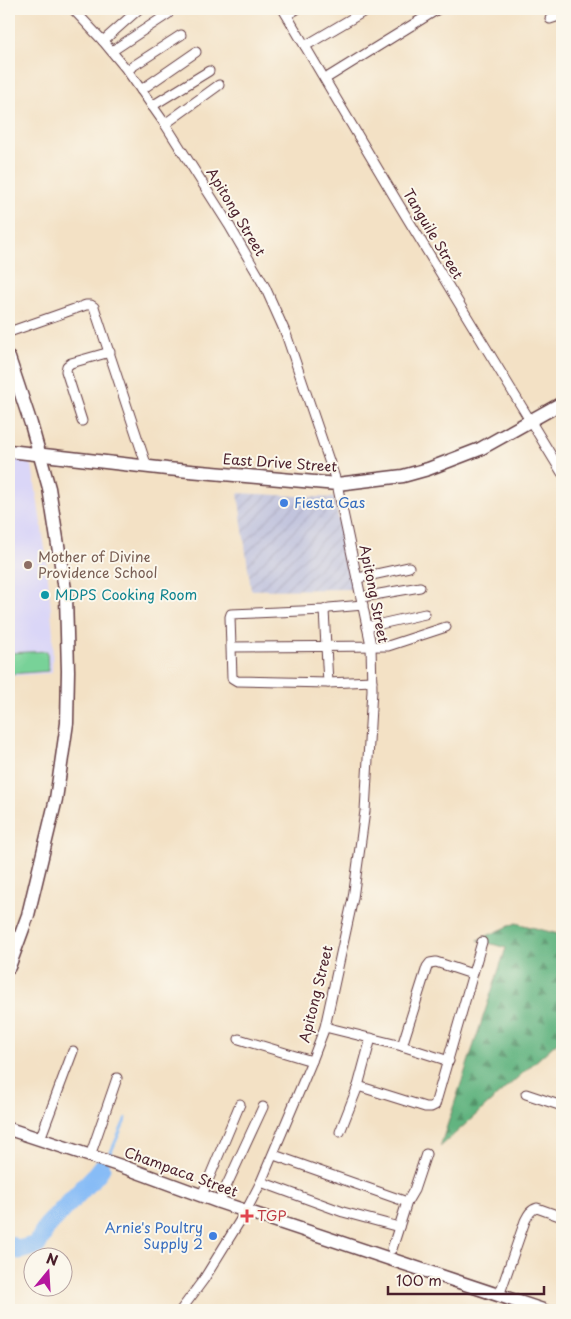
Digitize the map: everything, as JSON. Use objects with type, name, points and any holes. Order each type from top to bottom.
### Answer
[{"type":"street","name":"Apitong Street","points":[[73,9],[112,51],[165,124],[229,225],[266,288],[286,334],[337,484],[371,645],[372,681],[365,810],[353,898],[325,1027],[274,1155],[261,1182],[246,1211],[204,1279],[181,1310]]},
{"type":"street","points":[[103,41],[139,9]]},
{"type":"street","points":[[285,12],[297,9]]},
{"type":"street","points":[[305,46],[368,9]]},
{"type":"street","points":[[325,79],[438,9]]},
{"type":"street","name":"Tanguile Street","points":[[285,12],[398,203],[562,473]]},
{"type":"street","points":[[112,51],[168,14]]},
{"type":"street","points":[[550,19],[562,15]]},
{"type":"street","points":[[127,70],[181,35]]},
{"type":"street","points":[[141,90],[196,52]]},
{"type":"street","points":[[152,106],[209,71]]},
{"type":"street","points":[[165,124],[219,85]]},
{"type":"street","points":[[9,332],[86,305],[91,305],[97,312],[147,467]]},
{"type":"street","points":[[82,421],[66,371],[67,366],[110,352]]},
{"type":"street","points":[[9,358],[49,488],[66,596],[67,641],[67,723],[56,799],[28,915],[9,967]]},
{"type":"street","name":"East Drive Street","points":[[9,451],[147,467],[337,484],[403,476],[428,469],[480,449],[562,403]]},
{"type":"street","points":[[358,578],[409,567]]},
{"type":"street","points":[[372,681],[328,683],[234,680],[232,678],[230,616],[231,614],[324,610],[420,587]]},
{"type":"street","points":[[324,610],[328,683]]},
{"type":"street","points":[[366,627],[425,614]]},
{"type":"street","points":[[232,647],[388,646],[446,627]]},
{"type":"street","points":[[358,1086],[425,1107],[431,1108],[435,1105],[482,942]]},
{"type":"street","points":[[402,1046],[427,967],[430,963],[436,962],[472,974]]},
{"type":"street","points":[[325,1027],[402,1046],[449,1061]]},
{"type":"street","points":[[340,1132],[358,1086],[371,1038]]},
{"type":"street","points":[[239,1039],[312,1061]]},
{"type":"street","points":[[40,1139],[73,1051]]},
{"type":"street","points":[[90,1156],[117,1078]]},
{"type":"street","points":[[526,1094],[562,1106]]},
{"type":"street","points":[[202,1195],[240,1104]]},
{"type":"street","points":[[219,1202],[263,1107]]},
{"type":"street","name":"Champaca Street","points":[[9,1129],[219,1202],[542,1310]]},
{"type":"street","points":[[392,1249],[407,1202],[414,1190],[426,1154]]},
{"type":"street","points":[[274,1155],[407,1202]]},
{"type":"street","points":[[261,1182],[343,1212],[399,1227]]},
{"type":"street","points":[[499,1296],[529,1213],[537,1208],[562,1217]]},
{"type":"shaded area","name":"Mother of Divine Providence School","points":[[9,457],[18,458],[32,465],[46,555],[53,633],[52,673],[9,676]]},
{"type":"shaded area","name":"Fiesta Gas","points":[[238,493],[334,498],[354,589],[251,590]]},
{"type":"green space","points":[[47,651],[48,671],[9,674],[9,653]]},
{"type":"green space","points":[[516,923],[562,935],[562,1038],[440,1147],[506,948],[478,940]]},
{"type":"waterway","points":[[110,1154],[126,1118]]},
{"type":"waterway","points":[[9,1245],[19,1250],[37,1245],[47,1226],[101,1168]]},
{"type":"place","name":"Fiesta Gas","points":[[284,503]]},
{"type":"place","name":"Mother of Divine Providence School","points":[[28,565]]},
{"type":"place","name":"MDPS Cooking Room","points":[[45,595]]},
{"type":"place","name":"TGP","points":[[247,1216]]},
{"type":"place","name":"Arnie's Poultry Supply 2","points":[[213,1236]]}]
